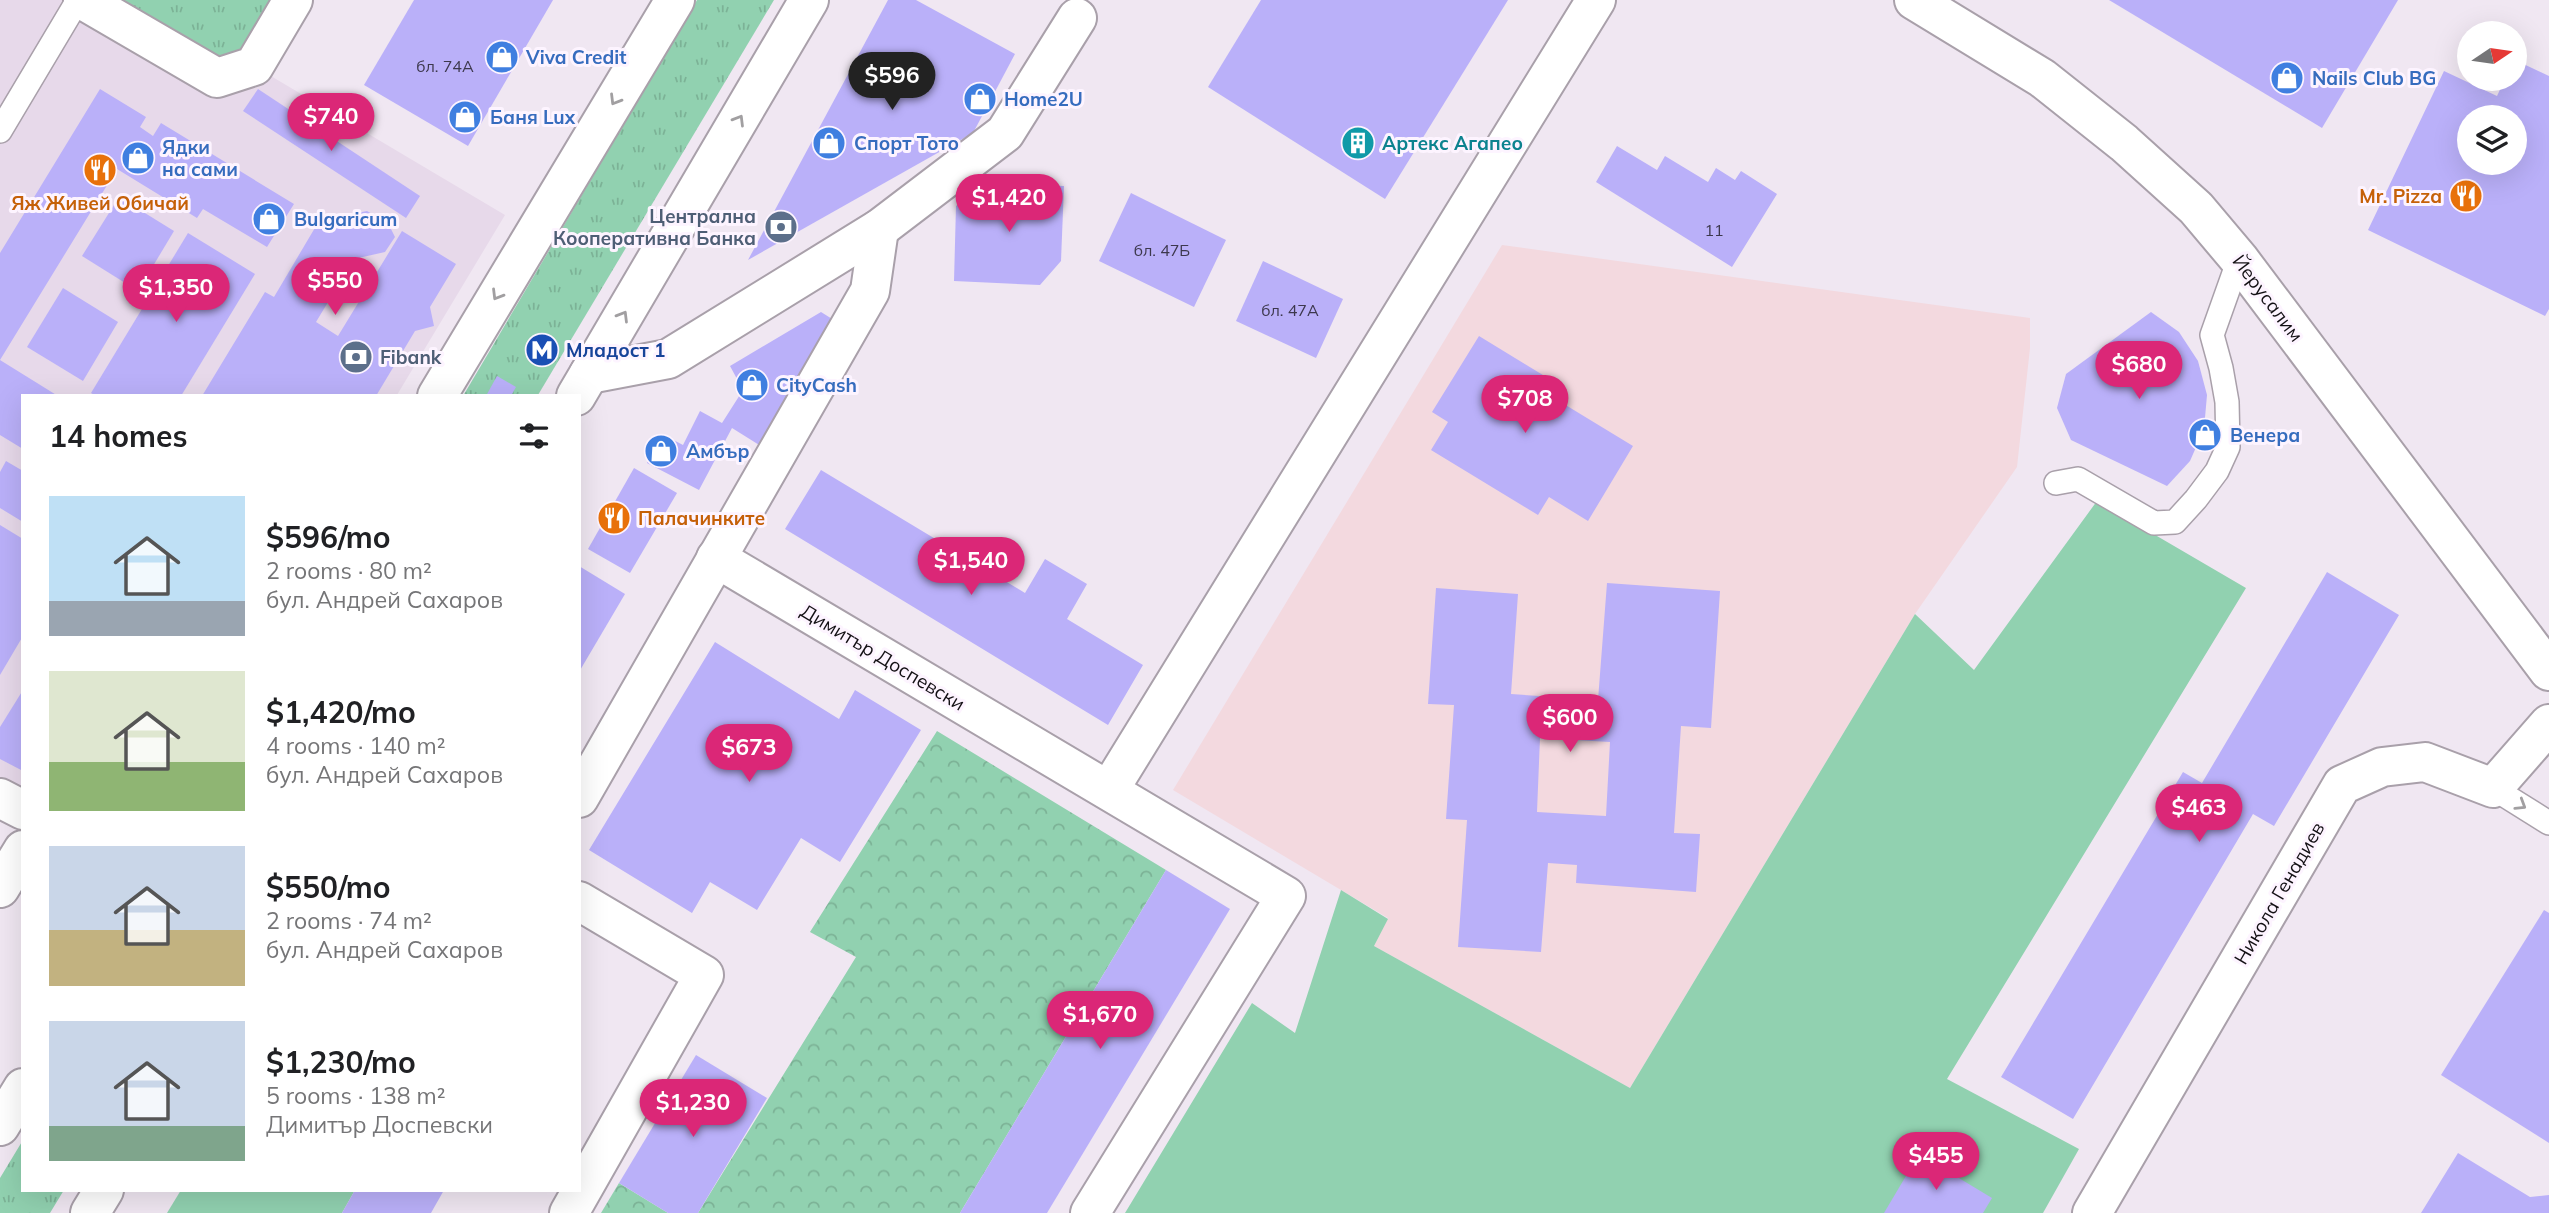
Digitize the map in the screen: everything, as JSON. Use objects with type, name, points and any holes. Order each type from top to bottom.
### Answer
[{"type":"street","points":[[80,0],[218,78],[254,66],[293,0]]},
{"type":"street","points":[[438,394],[675,0]]},
{"type":"street","points":[[582,385],[809,0]]},
{"type":"street","points":[[1109,790],[1596,0]]},
{"type":"street","name":"Йерусалим","points":[[1914,0],[2042,78],[2124,143],[2196,208],[2239,259],[2549,671]]},
{"type":"street","points":[[582,385],[668,359],[879,229],[1006,133],[1077,19]]},
{"type":"street","points":[[581,794],[870,291],[879,229]]},
{"type":"street","name":"Димитър Доспевски","points":[[716,558],[1286,896],[1090,1213]]},
{"type":"street","points":[[2493,788],[2549,724]]},
{"type":"street","name":"Никола Генадиев","points":[[2092,1213],[2342,785],[2382,767],[2425,762],[2493,788]]},
{"type":"street","points":[[0,798],[21,809]]},
{"type":"street","points":[[0,888],[21,853]]},
{"type":"street","points":[[581,902],[704,975],[581,1192]]},
{"type":"street","points":[[0,1126],[21,1091]]},
{"type":"street","points":[[90,1213],[103,1192]]},
{"type":"street","points":[[569,1213],[581,1192]]},
{"type":"lane","points":[[0,131],[80,0]]},
{"type":"lane","points":[[2056,484],[2078,479],[2154,523],[2175,523],[2196,499],[2217,471],[2228,447],[2227,402],[2212,335],[2239,259]]},
{"type":"lane","points":[[2493,788],[2549,823]]},
{"type":"shaded area","points":[[0,0],[83,0],[254,66],[505,215],[398,394],[21,394],[21,809],[0,798]]},
{"type":"shaded area","points":[[1502,245],[2030,318],[2030,348],[2017,467],[1915,614],[1630,1088],[1374,946],[1388,918],[1173,790]]},
{"type":"green space","points":[[83,0],[293,0],[217,78]]},
{"type":"green space","points":[[697,0],[774,0],[539,394],[464,394]]},
{"type":"green space","points":[[2097,501],[2246,588],[1947,1079],[2079,1149],[2043,1213],[1125,1213],[1252,1003],[1295,1033],[1341,890],[1388,919],[1374,946],[1630,1088],[1915,614],[1974,670]]},
{"type":"green space","points":[[937,731],[1166,870],[960,1213],[698,1213],[856,957],[810,932]]},
{"type":"green space","points":[[21,1143],[21,1192],[63,1192],[50,1213],[0,1213],[0,1178]]},
{"type":"green space","points":[[619,1183],[668,1213],[601,1213]]},
{"type":"green space","points":[[180,1192],[354,1192],[342,1213],[167,1213]]},
{"type":"building","points":[[414,0],[553,0],[468,146],[364,85]]},
{"type":"building","points":[[888,0],[916,0],[1015,54],[973,133],[748,260]]},
{"type":"building","name":"Артекс Агапео","points":[[1261,0],[1508,0],[1385,199],[1208,87]]},
{"type":"building","points":[[2109,0],[2398,0],[2322,128]]},
{"type":"building","name":"Mr. Pizza","points":[[2527,66],[2549,76],[2549,309],[2545,316],[2368,230],[2444,71],[2457,77],[2457,91],[2486,91],[2497,96],[2499,91],[2527,91]]},
{"type":"building","points":[[100,89],[146,117],[140,127],[153,136],[161,123],[294,204],[267,247],[203,209],[197,218],[117,169],[0,360],[0,253]]},
{"type":"building","points":[[258,89],[420,196],[406,218],[243,111]]},
{"type":"building","points":[[1617,146],[1657,170],[1665,156],[1708,182],[1716,168],[1735,180],[1741,171],[1777,194],[1732,267],[1596,182]]},
{"type":"building","points":[[985,183],[1064,186],[1061,261],[1040,285],[954,281],[956,206]]},
{"type":"building","points":[[1131,193],[1226,240],[1194,307],[1099,261]]},
{"type":"building","points":[[119,197],[174,231],[138,291],[82,256]]},
{"type":"building","points":[[367,211],[388,223],[395,237],[385,252],[354,259],[316,322],[338,336],[402,231],[456,264],[430,307],[434,326],[415,331],[377,394],[203,394],[265,292],[274,297],[319,221]]},
{"type":"building","points":[[188,233],[255,274],[182,394],[91,393]]},
{"type":"building","points":[[1263,261],[1343,299],[1316,358],[1236,321]]},
{"type":"building","points":[[63,288],[118,322],[83,381],[27,347]]},
{"type":"building","points":[[821,312],[837,322],[764,448],[732,428],[699,490],[647,463],[662,434],[683,445],[700,411],[722,423],[743,390],[730,366]]},
{"type":"building","points":[[2151,312],[2179,332],[2198,361],[2207,395],[2204,429],[2190,461],[2167,486],[2071,440],[2057,408],[2066,374]]},
{"type":"building","points":[[1479,336],[1566,389],[1559,401],[1633,446],[1588,521],[1549,497],[1538,515],[1431,450],[1448,422],[1432,412]]},
{"type":"building","points":[[0,360],[55,394],[21,394],[21,448],[0,435]]},
{"type":"building","points":[[497,376],[516,387],[512,394],[487,394]]},
{"type":"building","points":[[6,461],[21,470],[21,521],[0,508],[0,472]]},
{"type":"building","points":[[634,468],[677,493],[630,573],[588,549]]},
{"type":"building","points":[[821,470],[1025,593],[1045,559],[1087,584],[1067,619],[1143,665],[1108,725],[785,529]]},
{"type":"building","points":[[0,525],[21,538],[21,639],[0,675]]},
{"type":"building","points":[[581,567],[625,594],[581,669]]},
{"type":"building","points":[[2327,572],[2399,615],[2274,826],[2253,814],[2073,1119],[2001,1077],[2183,772],[2202,783]]},
{"type":"building","points":[[1607,583],[1720,591],[1711,728],[1681,726],[1674,833],[1700,834],[1696,892],[1576,883],[1577,865],[1548,863],[1541,952],[1458,947],[1467,820],[1446,819],[1454,705],[1428,704],[1436,588],[1518,594],[1511,694],[1598,700]],"holes":[[[1540,738],[1610,742],[1606,816],[1537,812]]]},
{"type":"building","points":[[715,642],[839,719],[855,690],[921,730],[840,862],[801,838],[757,910],[710,882],[692,913],[589,850]]},
{"type":"building","points":[[21,693],[21,770],[0,759],[0,727]]},
{"type":"building","points":[[1166,870],[1230,909],[1047,1213],[960,1213]]},
{"type":"building","points":[[2544,910],[2549,913],[2549,1143],[2441,1075]]},
{"type":"building","points":[[696,1055],[767,1098],[698,1213],[668,1213],[619,1183]]},
{"type":"building","points":[[2458,1153],[2530,1197],[2549,1195],[2549,1213],[2421,1213]]},
{"type":"building","points":[[1919,1154],[1992,1198],[1983,1213],[1884,1213]]},
{"type":"building","points":[[354,1192],[443,1192],[431,1213],[342,1213]]},
{"type":"place","name":"Viva Credit","points":[[502,57]]},
{"type":"place","name":"Nails Club BG","points":[[2287,78]]},
{"type":"place","name":"Home2U","points":[[980,99]]},
{"type":"place","name":"Баня Lux","points":[[465,117]]},
{"type":"place","name":"Спорт Тото","points":[[829,143]]},
{"type":"place","name":"Артекс Агапео","points":[[1358,143]]},
{"type":"place","name":"Ядки на сами","points":[[138,158]]},
{"type":"place","name":"Яж Живей Обичай","points":[[100,170]]},
{"type":"place","name":"Mr. Pizza","points":[[2466,196]]},
{"type":"place","name":"Bulgaricum","points":[[269,219]]},
{"type":"place","name":"Централна Кооперативна Банка","points":[[781,227]]},
{"type":"place","name":"Младост 1","points":[[542,350]]},
{"type":"place","name":"Fibank","points":[[356,357]]},
{"type":"place","name":"CityCash","points":[[752,385]]},
{"type":"place","name":"Венера","points":[[2205,435]]},
{"type":"place","name":"Амбър","points":[[661,451]]},
{"type":"place","name":"Палачинките","points":[[614,518]]}]
